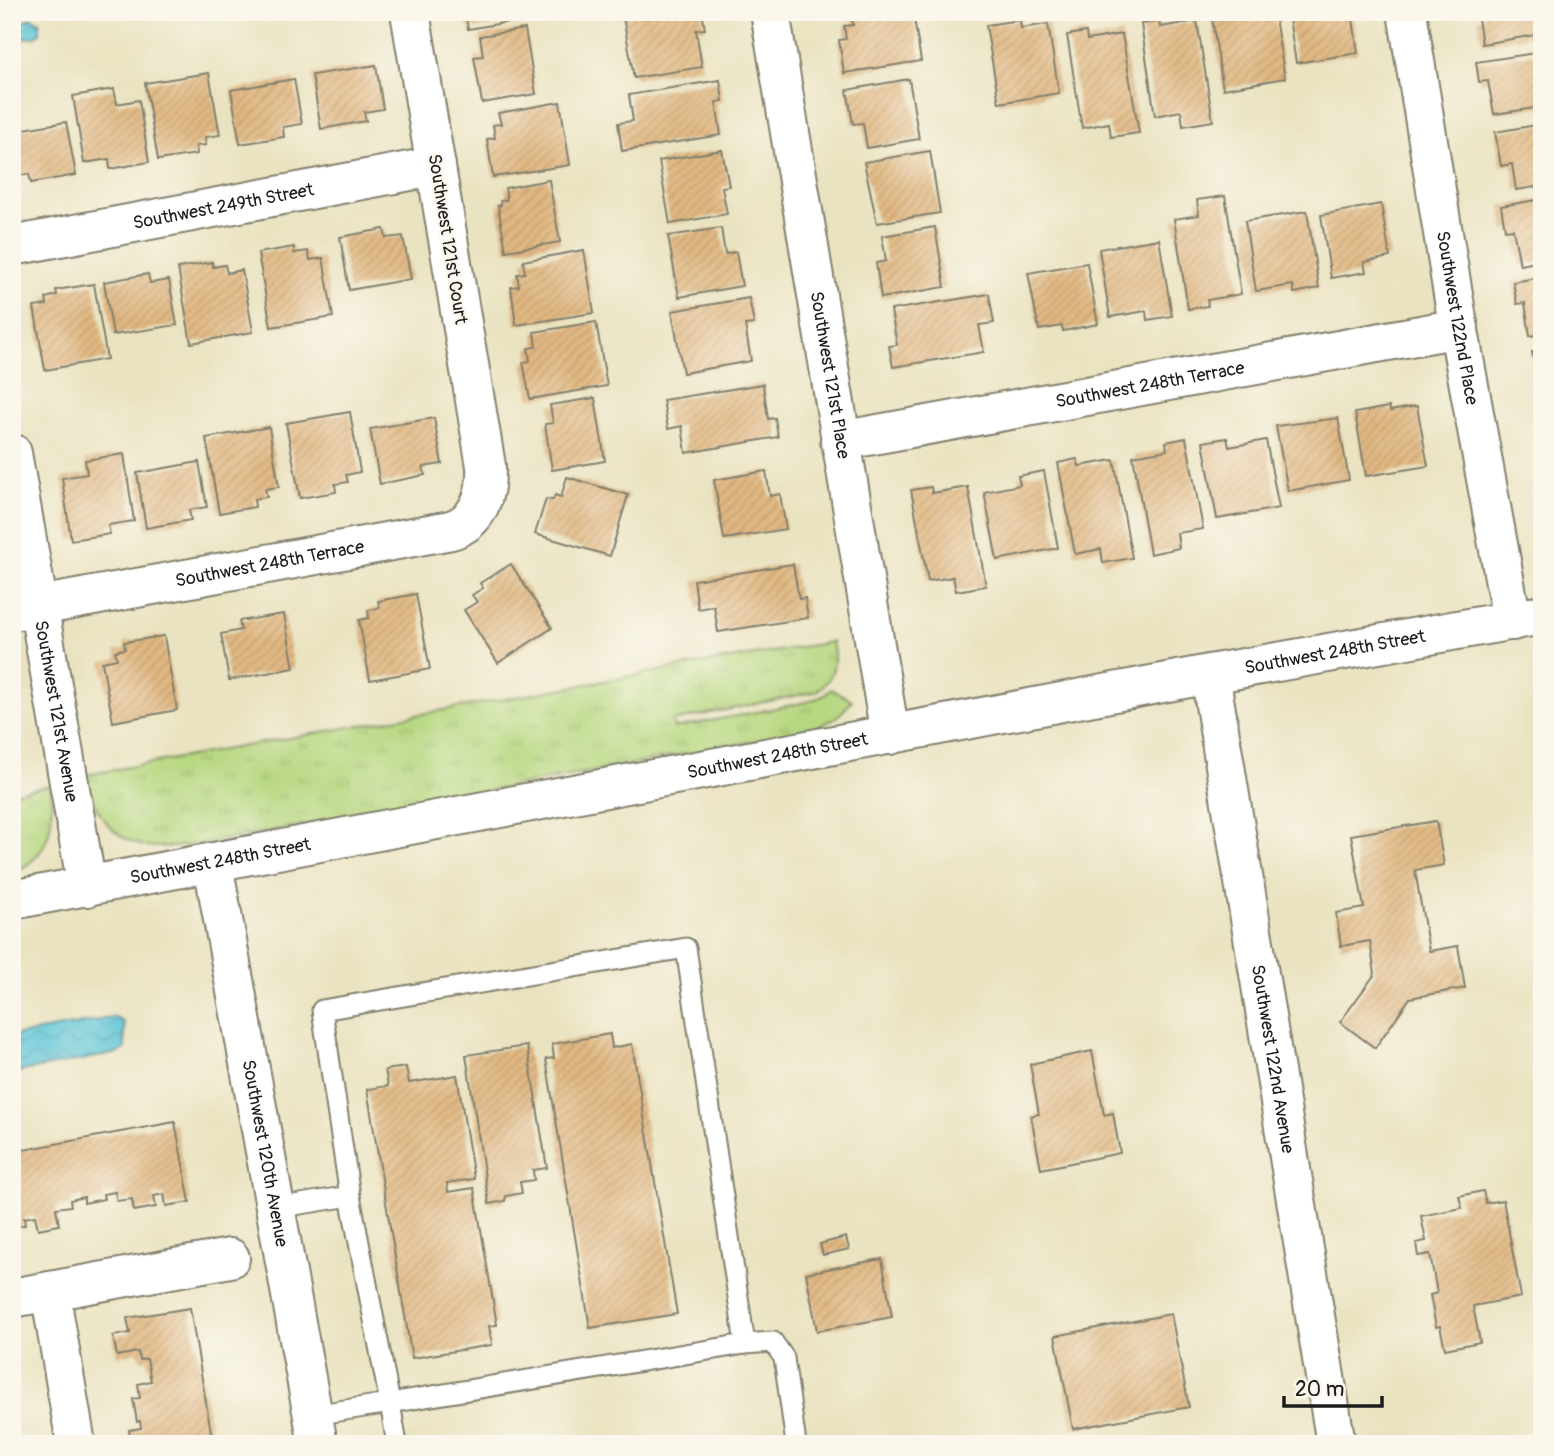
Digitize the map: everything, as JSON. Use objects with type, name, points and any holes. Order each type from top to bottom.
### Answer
[{"type":"street","name":"Southwest 121st Court","points":[[410,12],[486,466]]},
{"type":"street","name":"Southwest 121st Place","points":[[770,12],[891,735]]},
{"type":"street","name":"Southwest 122nd Place","points":[[1407,12],[1458,328],[1527,618]]},
{"type":"street","name":"Southwest 249th Street","points":[[12,246],[436,166]]},
{"type":"street","name":"Southwest 248th Terrace","points":[[840,441],[1458,328]]},
{"type":"street","name":"Southwest 121st Avenue","points":[[12,453],[25,608],[87,887]]},
{"type":"street","name":"Southwest 248th Terrace","points":[[25,608],[459,528],[469,521],[481,503],[487,484],[486,466]]},
{"type":"street","name":"Southwest 248th Street","points":[[12,900],[1210,674],[1527,618]]},
{"type":"street","name":"Southwest 122nd Avenue","points":[[1210,674],[1336,1444]]},
{"type":"street","name":"Southwest 120th Avenue","points":[[213,864],[315,1429]]},
{"type":"street","points":[[12,1298],[230,1258]]},
{"type":"street","points":[[50,1291],[76,1444]]},
{"type":"lane","points":[[397,1444],[350,1196],[322,1010],[686,948],[745,1344]]},
{"type":"lane","points":[[276,1208],[350,1196]]},
{"type":"lane","points":[[315,1429],[390,1403],[745,1344],[773,1342],[784,1358],[796,1444]]},
{"type":"green space","points":[[832,642],[834,664],[830,677],[814,692],[672,721],[674,728],[807,702],[823,696],[831,689],[852,700],[835,718],[813,728],[196,845],[156,847],[129,841],[110,827],[103,818],[85,775],[681,667]]},
{"type":"green space","points":[[50,785],[52,812],[48,837],[35,858],[12,873],[12,793]]},
{"type":"water","points":[[31,18],[40,22],[40,33],[35,37],[23,38],[12,46],[12,21],[22,22]]},
{"type":"water","points":[[115,1017],[124,1023],[125,1049],[118,1053],[12,1073],[12,1036]]},
{"type":"building","points":[[465,12],[545,12],[545,16],[468,29]]},
{"type":"building","points":[[648,12],[702,12],[705,29],[696,30],[702,67],[634,78],[623,16]]},
{"type":"building","points":[[851,12],[913,12],[921,61],[844,73],[839,40],[846,39],[844,26],[853,25]]},
{"type":"building","points":[[1211,12],[1238,12],[1238,15],[1274,12],[1285,78],[1223,89]]},
{"type":"building","points":[[1288,12],[1352,12],[1358,53],[1296,63]]},
{"type":"building","points":[[1484,12],[1542,12],[1542,34],[1482,44],[1478,19],[1485,18]]},
{"type":"building","points":[[1020,20],[1021,28],[1048,24],[1059,93],[999,103],[986,25]]},
{"type":"building","points":[[1159,21],[1160,27],[1197,21],[1213,121],[1183,126],[1181,111],[1155,116],[1141,24]]},
{"type":"building","points":[[525,29],[536,94],[482,103],[474,57],[483,56],[480,36]]},
{"type":"building","points":[[1086,32],[1087,40],[1122,34],[1139,133],[1111,137],[1109,123],[1082,128],[1067,35]]},
{"type":"building","points":[[1542,52],[1542,107],[1494,114],[1488,81],[1479,82],[1476,62]]},
{"type":"building","points":[[376,65],[383,109],[364,112],[366,121],[321,129],[312,75]]},
{"type":"building","points":[[209,73],[220,135],[205,137],[206,145],[196,146],[197,154],[158,160],[145,83]]},
{"type":"building","points":[[294,79],[302,124],[283,127],[284,137],[240,144],[231,90]]},
{"type":"building","points":[[909,79],[919,139],[867,148],[863,123],[853,124],[847,90]]},
{"type":"building","points":[[720,80],[723,101],[716,102],[721,135],[622,151],[618,123],[633,121],[629,95]]},
{"type":"building","points":[[114,89],[117,104],[139,100],[149,162],[110,169],[109,159],[84,163],[73,96]]},
{"type":"building","points":[[560,102],[570,165],[493,177],[487,139],[495,138],[493,125],[501,124],[498,113]]},
{"type":"building","points":[[66,122],[76,175],[31,183],[29,174],[12,177],[12,131]]},
{"type":"building","points":[[1542,124],[1542,186],[1516,190],[1512,164],[1501,166],[1495,132]]},
{"type":"building","points":[[722,150],[729,186],[722,187],[727,214],[670,224],[659,161]]},
{"type":"building","points":[[930,151],[940,213],[877,223],[864,162]]},
{"type":"building","points":[[549,180],[560,242],[506,251],[498,206],[501,205],[500,201],[507,200],[505,188]]},
{"type":"building","points":[[1225,196],[1241,294],[1207,300],[1208,306],[1188,309],[1174,219],[1199,215],[1197,200]]},
{"type":"building","points":[[1542,199],[1542,261],[1520,265],[1513,229],[1505,230],[1501,206]]},
{"type":"building","points":[[1381,204],[1390,257],[1364,262],[1366,272],[1331,278],[1321,215]]},
{"type":"building","points":[[1307,211],[1319,288],[1294,293],[1293,285],[1256,291],[1245,221]]},
{"type":"building","points":[[935,227],[945,287],[881,298],[876,263],[886,261],[882,236]]},
{"type":"building","points":[[721,228],[725,254],[736,252],[742,286],[679,297],[668,236]]},
{"type":"building","points":[[384,229],[386,238],[403,236],[411,279],[349,290],[340,237]]},
{"type":"building","points":[[1159,239],[1172,316],[1147,320],[1146,311],[1110,317],[1099,249]]},
{"type":"building","points":[[294,247],[294,253],[308,251],[310,260],[323,258],[333,317],[271,327],[258,253]]},
{"type":"building","points":[[584,250],[594,313],[516,325],[511,287],[519,286],[517,274],[525,273],[523,261]]},
{"type":"building","points":[[212,262],[213,267],[225,265],[227,273],[242,270],[253,332],[191,343],[178,268]]},
{"type":"building","points":[[1087,263],[1098,324],[1063,331],[1062,326],[1039,330],[1028,273]]},
{"type":"building","points":[[148,274],[150,283],[169,280],[177,325],[113,335],[104,282]]},
{"type":"building","points":[[1542,277],[1542,334],[1530,336],[1525,303],[1517,304],[1513,282]]},
{"type":"building","points":[[94,284],[107,359],[45,370],[34,307],[47,305],[46,298],[57,295],[56,290]]},
{"type":"building","points":[[989,294],[994,323],[979,325],[984,352],[893,367],[889,346],[897,345],[891,310]]},
{"type":"building","points":[[749,298],[754,324],[745,325],[751,361],[683,373],[672,311]]},
{"type":"building","points":[[596,322],[607,386],[530,399],[523,362],[530,361],[528,348],[536,347],[534,332]]},
{"type":"building","points":[[1542,351],[1542,388],[1538,388],[1532,352]]},
{"type":"building","points":[[763,384],[768,419],[775,418],[778,437],[686,453],[682,426],[668,429],[663,400]]},
{"type":"building","points":[[595,398],[605,461],[552,470],[545,424],[553,423],[550,405]]},
{"type":"building","points":[[1417,406],[1428,466],[1366,476],[1355,413],[1389,407],[1390,411]]},
{"type":"building","points":[[350,412],[360,472],[346,475],[348,482],[335,484],[336,492],[300,498],[286,423]]},
{"type":"building","points":[[434,418],[442,464],[423,467],[425,475],[380,484],[370,429]]},
{"type":"building","points":[[1338,418],[1349,480],[1288,491],[1276,426]]},
{"type":"building","points":[[269,427],[279,487],[265,489],[267,497],[254,499],[255,507],[219,513],[206,438]]},
{"type":"building","points":[[1186,438],[1203,529],[1177,533],[1179,548],[1150,554],[1133,456],[1167,450],[1166,442]]},
{"type":"building","points":[[1227,438],[1229,447],[1266,440],[1279,508],[1217,519],[1203,442]]},
{"type":"building","points":[[124,454],[134,521],[108,525],[110,534],[71,540],[62,478],[87,474],[85,460]]},
{"type":"building","points":[[1077,459],[1079,466],[1114,460],[1132,558],[1103,563],[1101,549],[1075,554],[1058,463]]},
{"type":"building","points":[[199,462],[207,507],[189,510],[191,520],[146,528],[137,473]]},
{"type":"building","points":[[766,471],[770,496],[780,494],[786,529],[724,539],[714,480]]},
{"type":"building","points":[[1044,471],[1058,548],[997,560],[984,492],[1020,485],[1018,476]]},
{"type":"building","points":[[567,477],[628,495],[610,556],[535,534],[546,499],[553,500],[555,495],[561,497]]},
{"type":"building","points":[[931,487],[932,493],[968,487],[986,586],[956,591],[953,577],[928,581],[911,490]]},
{"type":"building","points":[[511,564],[552,628],[498,663],[464,610],[477,602],[472,595],[483,588],[480,583]]},
{"type":"building","points":[[793,564],[799,599],[805,598],[808,618],[718,632],[714,606],[698,609],[694,580]]},
{"type":"building","points":[[416,594],[430,669],[370,680],[359,620],[369,618],[368,610],[380,608],[378,601]]},
{"type":"building","points":[[284,614],[294,668],[229,680],[221,634],[241,630],[239,621]]},
{"type":"building","points":[[164,636],[177,710],[113,722],[102,662],[117,659],[115,651],[125,649],[124,642]]},
{"type":"building","points":[[1436,821],[1444,865],[1415,870],[1429,951],[1458,946],[1465,988],[1410,998],[1375,1048],[1340,1022],[1375,974],[1370,941],[1341,946],[1336,913],[1364,908],[1351,835]]},
{"type":"building","points":[[610,1034],[612,1048],[632,1044],[677,1314],[590,1328],[546,1059],[554,1058],[552,1044]]},
{"type":"building","points":[[527,1046],[547,1168],[533,1170],[534,1180],[520,1182],[522,1193],[506,1196],[505,1201],[489,1204],[466,1055]]},
{"type":"building","points":[[1092,1051],[1104,1115],[1113,1113],[1120,1153],[1041,1169],[1031,1116],[1039,1114],[1030,1064]]},
{"type":"building","points":[[406,1067],[409,1083],[457,1075],[474,1179],[447,1183],[448,1192],[474,1188],[497,1325],[489,1326],[492,1345],[412,1358],[367,1089],[388,1086],[385,1070]]},
{"type":"building","points":[[175,1122],[190,1202],[166,1206],[164,1194],[154,1196],[156,1207],[134,1211],[132,1199],[117,1201],[115,1192],[103,1194],[104,1199],[84,1203],[84,1197],[70,1200],[71,1206],[56,1208],[59,1225],[38,1229],[35,1216],[24,1218],[25,1225],[12,1227],[12,1152]]},
{"type":"building","points":[[1483,1191],[1486,1203],[1503,1200],[1521,1297],[1473,1306],[1480,1342],[1445,1349],[1440,1326],[1436,1327],[1430,1295],[1437,1293],[1430,1254],[1418,1256],[1416,1243],[1426,1241],[1421,1216],[1462,1208],[1459,1196]]},
{"type":"building","points":[[846,1237],[849,1249],[823,1255],[820,1244]]},
{"type":"building","points":[[882,1259],[892,1317],[817,1331],[806,1273]]},
{"type":"building","points":[[190,1308],[213,1444],[131,1444],[129,1430],[141,1428],[140,1421],[137,1422],[133,1399],[140,1398],[138,1384],[151,1381],[147,1359],[140,1360],[138,1352],[117,1356],[113,1336],[130,1333],[127,1318]]},
{"type":"building","points":[[1171,1314],[1189,1407],[1073,1429],[1055,1336]]}]
